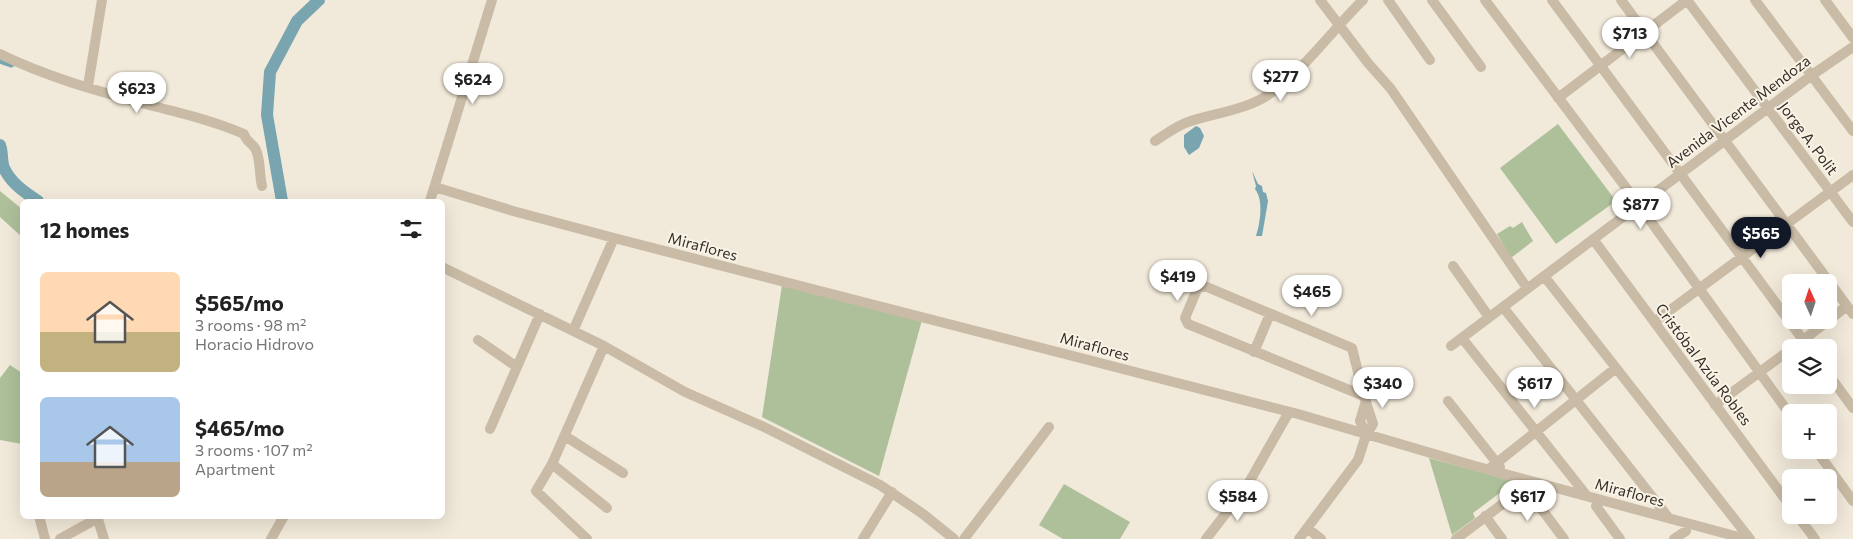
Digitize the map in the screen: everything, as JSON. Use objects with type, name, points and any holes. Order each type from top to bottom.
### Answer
[{"type":"street","points":[[88,86],[102,0]]},
{"type":"street","points":[[431,199],[492,0]]},
{"type":"street","points":[[1320,0],[1391,90],[1527,288]]},
{"type":"street","points":[[1155,142],[1188,122],[1207,118],[1252,103],[1272,93],[1302,65],[1338,24],[1363,0]]},
{"type":"street","points":[[1388,0],[1430,60]]},
{"type":"street","points":[[1432,0],[1481,67]]},
{"type":"street","points":[[1485,0],[1639,205],[1782,404]]},
{"type":"street","points":[[1552,0],[1602,65],[1802,339]]},
{"type":"street","points":[[1621,0],[1646,31],[1850,310],[1812,339]]},
{"type":"street","points":[[1558,98],[1687,0]]},
{"type":"street","name":"Jorge A. Polit","points":[[1687,0],[1853,222]]},
{"type":"street","points":[[1755,0],[1853,131]]},
{"type":"street","points":[[1825,0],[1853,38]]},
{"type":"street","name":"Avenida Vicente Mendoza","points":[[1451,346],[1812,75],[1853,47]]},
{"type":"street","points":[[0,54],[18,63],[88,86],[214,122],[244,134],[245,139],[255,147],[260,161],[262,186]]},
{"type":"street","points":[[1654,322],[1853,175]]},
{"type":"street","name":"Miraflores","points":[[435,187],[513,211],[614,238],[1289,412],[1366,435],[1493,466],[1506,473],[1748,539]]},
{"type":"street","points":[[573,331],[614,238]]},
{"type":"street","name":"Cristóbal Azúa Robles","points":[[1593,239],[1782,495]]},
{"type":"street","points":[[1452,266],[1489,317]]},
{"type":"street","points":[[445,268],[604,346],[685,392],[764,427],[892,492],[954,539]]},
{"type":"street","points":[[1544,276],[1748,539]]},
{"type":"street","points":[[1299,539],[1358,460],[1366,435],[1373,424],[1352,348],[1202,286],[1198,287],[1185,318],[1188,324],[1365,398]]},
{"type":"street","points":[[1503,307],[1668,517]]},
{"type":"street","points":[[490,429],[540,314]]},
{"type":"street","points":[[1254,352],[1270,314]]},
{"type":"street","points":[[1462,338],[1587,496]]},
{"type":"street","points":[[478,340],[517,366]]},
{"type":"street","points":[[587,539],[536,491],[552,464],[604,346]]},
{"type":"street","points":[[1715,405],[1782,355]]},
{"type":"street","points":[[1448,401],[1493,466],[1616,368]]},
{"type":"street","points":[[1837,386],[1853,408]]},
{"type":"street","points":[[1206,539],[1247,486],[1289,412]]},
{"type":"street","points":[[964,539],[1049,427]]},
{"type":"street","points":[[565,436],[623,473]]},
{"type":"street","points":[[1823,459],[1853,501]]},
{"type":"street","points":[[552,464],[606,508]]},
{"type":"street","points":[[1456,539],[1525,487],[1564,539]]},
{"type":"street","points":[[1519,491],[1556,539]]},
{"type":"street","points":[[863,539],[892,492]]},
{"type":"street","points":[[1596,506],[1620,539]]},
{"type":"street","points":[[1485,516],[1502,539]]},
{"type":"street","points":[[40,519],[45,539]]},
{"type":"street","points":[[60,539],[95,519]]},
{"type":"street","points":[[99,519],[104,539]]},
{"type":"street","points":[[271,539],[282,519]]},
{"type":"street","points":[[1804,524],[1815,539]]},
{"type":"street","points":[[1307,528],[1321,539]]},
{"type":"street","points":[[1674,539],[1686,530]]},
{"type":"green space","points":[[1558,124],[1616,201],[1556,244],[1500,168]]},
{"type":"green space","points":[[0,191],[20,207],[20,235],[0,217]]},
{"type":"green space","points":[[1522,222],[1533,241],[1511,258],[1497,234],[1510,226],[1513,228]]},
{"type":"green space","points":[[782,285],[922,320],[879,476],[762,417]]},
{"type":"green space","points":[[10,365],[20,372],[20,444],[0,440],[0,378]]},
{"type":"green space","points":[[1429,458],[1523,484],[1517,487],[1513,483],[1473,513],[1475,518],[1452,535]]},
{"type":"green space","points":[[1064,484],[1130,522],[1120,539],[1063,539],[1039,525]]},
{"type":"water","points":[[1196,126],[1200,128],[1204,136],[1199,148],[1189,155],[1184,147],[1184,135]]},
{"type":"water","points":[[1252,171],[1258,184],[1262,186],[1263,192],[1266,193],[1268,201],[1262,236],[1256,236],[1260,219],[1260,199],[1255,189]]},
{"type":"waterway","points":[[282,199],[267,115],[270,72],[297,21],[319,0]]},
{"type":"waterway","points":[[0,60],[11,64]]},
{"type":"waterway","points":[[0,145],[3,165],[10,178],[18,187],[35,199]]}]
